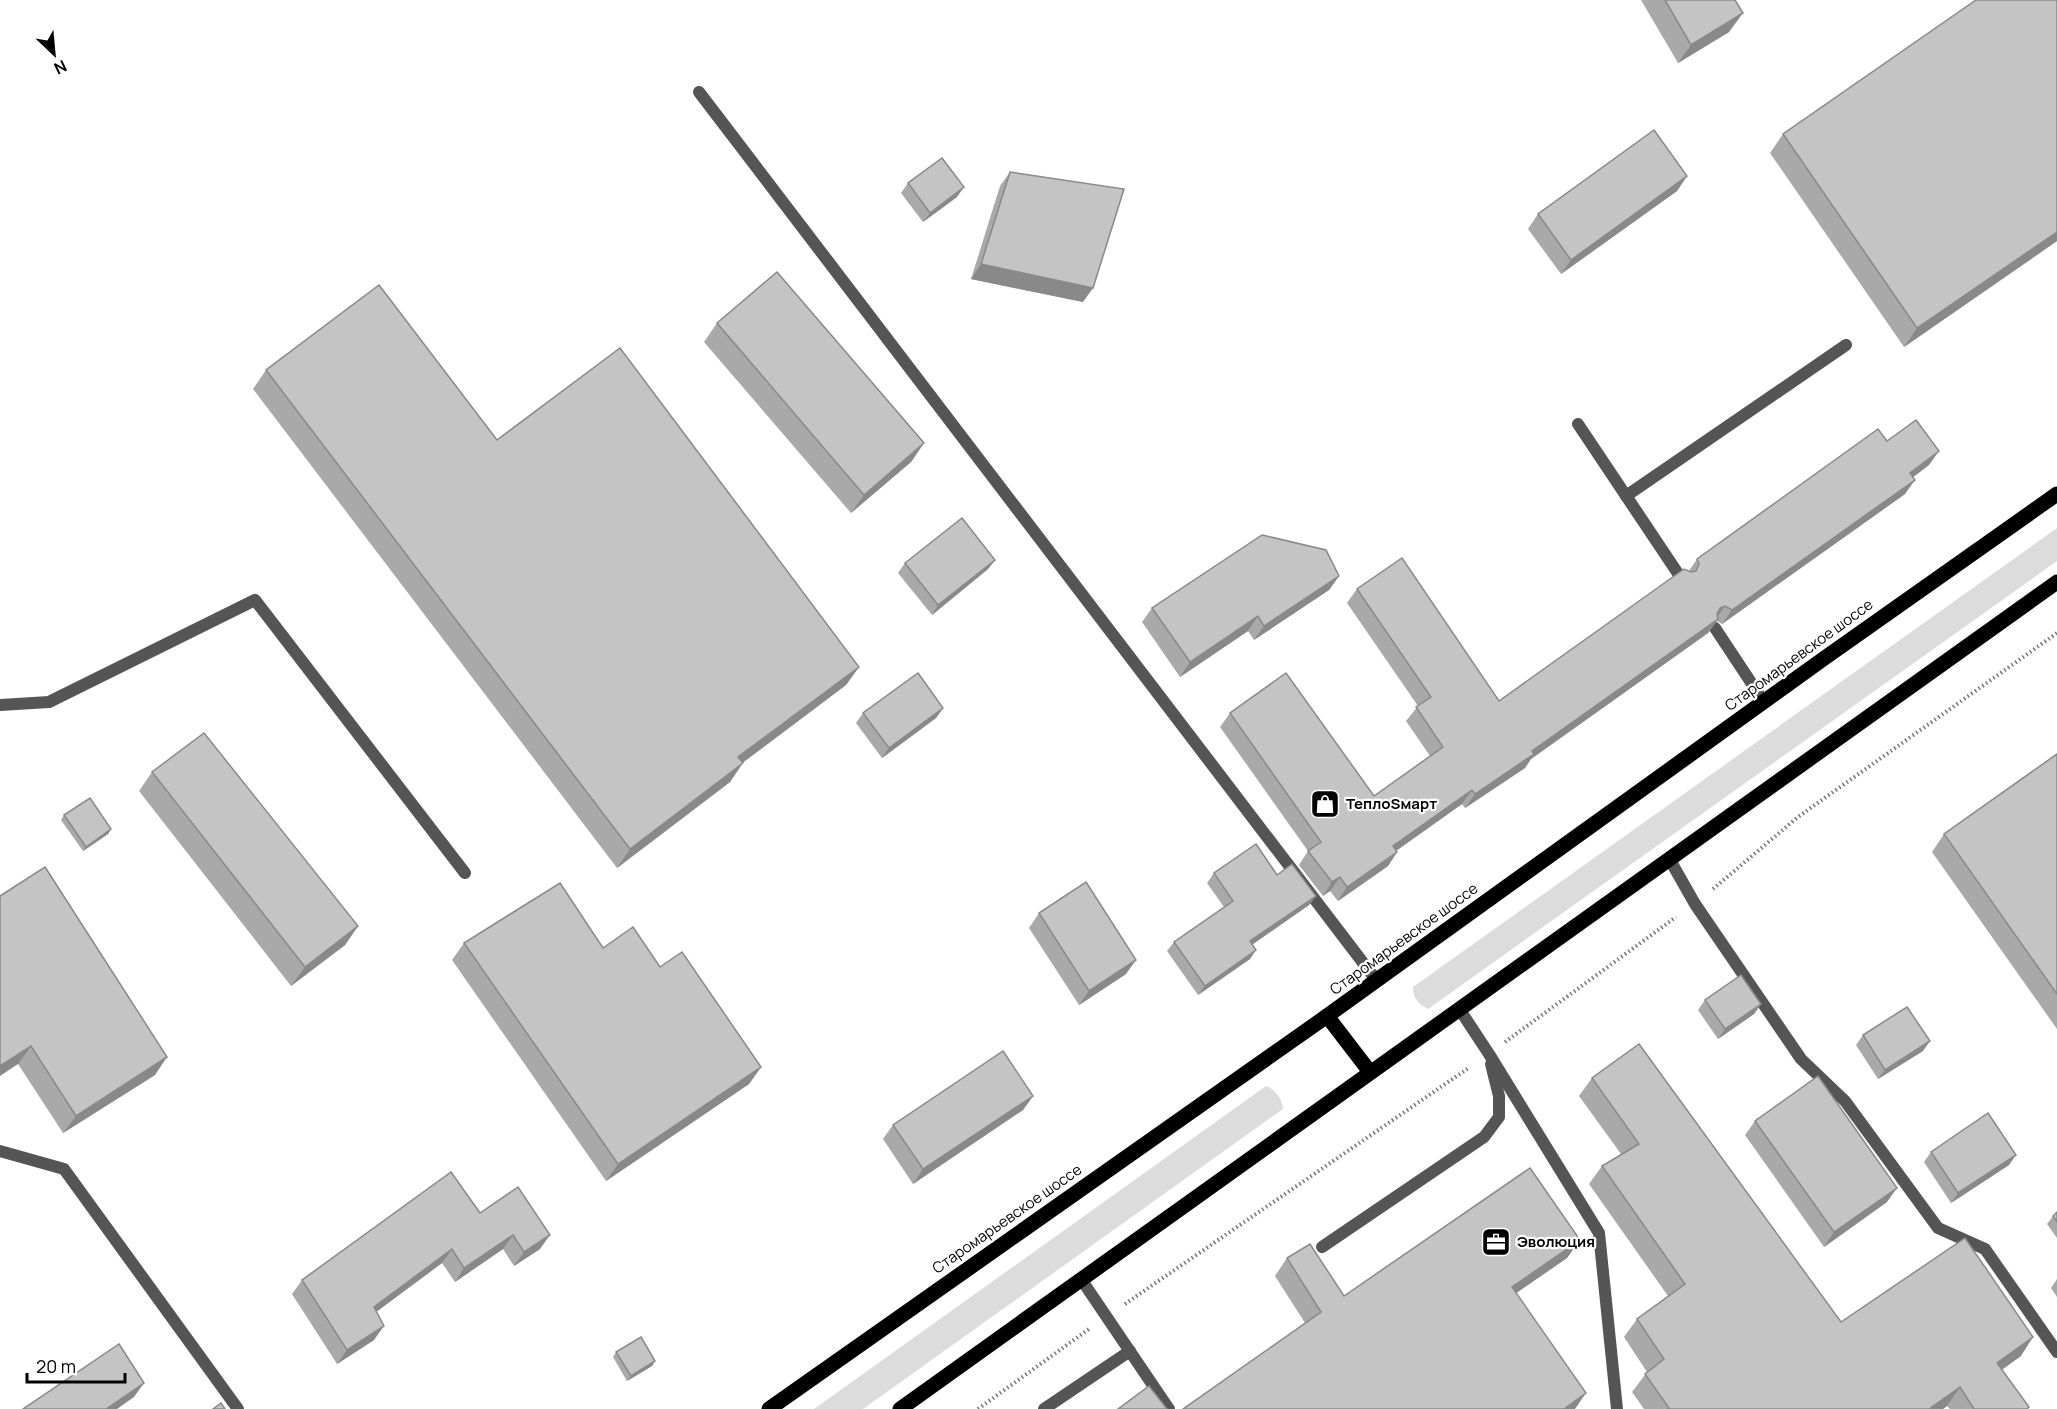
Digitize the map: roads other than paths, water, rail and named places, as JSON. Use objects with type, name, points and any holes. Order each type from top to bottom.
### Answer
[{"type":"main road","name":"Старомарьевское шоссе","points":[[769,1409],[1377,981],[2057,494]]},
{"type":"main road","points":[[900,1409],[2057,582]]},
{"type":"main road","points":[[1327,1016],[1370,1072]]},
{"type":"lane","points":[[699,92],[1377,981]]},
{"type":"lane","points":[[1626,496],[1846,345]]},
{"type":"lane","points":[[1578,424],[1681,578]]},
{"type":"lane","points":[[0,705],[49,702],[255,600],[465,873]]},
{"type":"lane","points":[[1715,628],[1764,702]]},
{"type":"lane","points":[[1670,860],[1695,904],[1801,1059],[1845,1101],[1938,1228],[1985,1249],[2057,1352]]},
{"type":"lane","points":[[1460,1010],[1599,1233],[1617,1409]]},
{"type":"lane","points":[[1322,1247],[1484,1137],[1499,1117],[1499,1096],[1489,1054]]},
{"type":"lane","points":[[0,1151],[64,1169],[238,1409]]},
{"type":"lane","points":[[1081,1279],[1169,1409]]},
{"type":"lane","points":[[1044,1409],[1130,1351]]},
{"type":"place","name":"ТеплоSмарт","points":[[1325,804]]},
{"type":"place","name":"Эволюция","points":[[1496,1242]]}]
